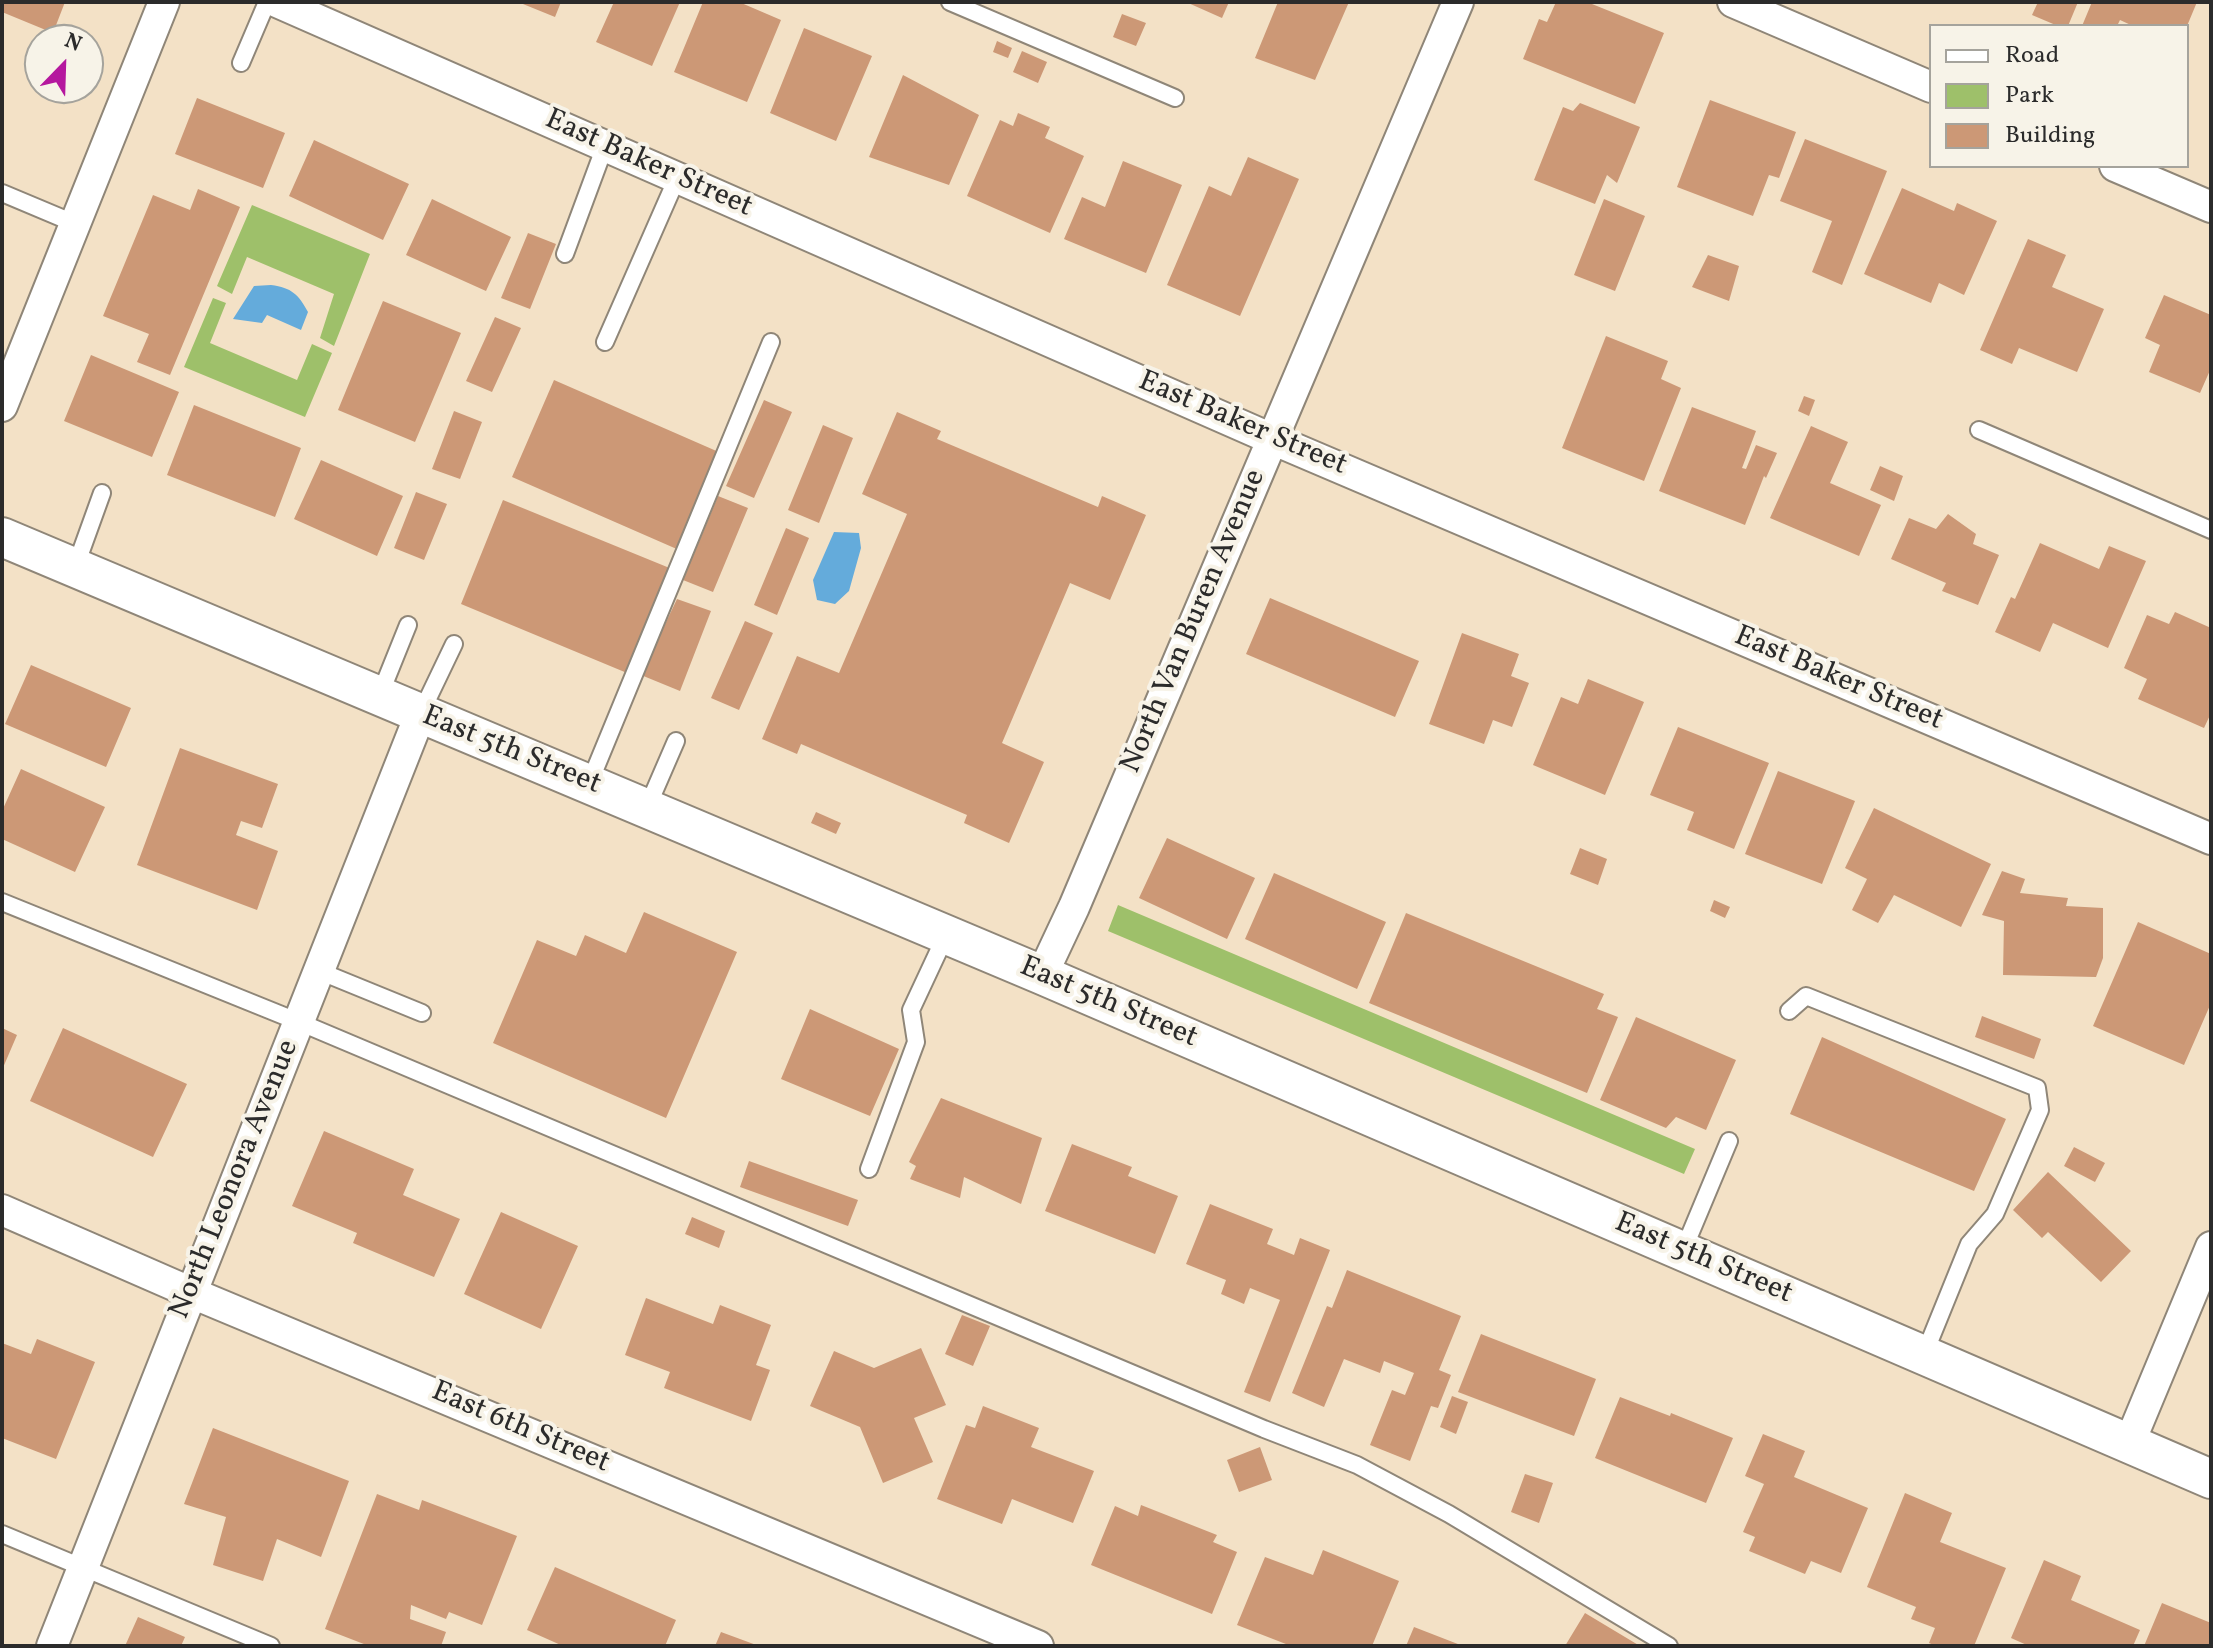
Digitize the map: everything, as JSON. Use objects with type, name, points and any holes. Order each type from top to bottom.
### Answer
[{"type":"street","points":[[2,406],[164,2]]},
{"type":"street","name":"East Baker Street","points":[[277,2],[1272,439],[2211,839]]},
{"type":"street","name":"North Van Buren Avenue","points":[[1042,975],[1458,2]]},
{"type":"street","points":[[1733,2],[1929,86]]},
{"type":"street","points":[[2120,168],[2211,207]]},
{"type":"street","name":"East 5th Street","points":[[2,537],[1042,975],[2211,1479]]},
{"type":"street","name":"North Leonora Avenue","points":[[52,1646],[420,715]]},
{"type":"street","name":"East 6th Street","points":[[2,1210],[192,1293],[1038,1646]]},
{"type":"street","points":[[2129,1444],[2211,1247]]},
{"type":"lane","points":[[241,63],[267,2]]},
{"type":"lane","points":[[950,2],[1175,98]]},
{"type":"lane","points":[[565,254],[605,146]]},
{"type":"lane","points":[[605,342],[677,178]]},
{"type":"lane","points":[[2,193],[76,224]]},
{"type":"lane","points":[[589,784],[771,342]]},
{"type":"lane","points":[[1979,430],[2211,530]]},
{"type":"lane","points":[[75,568],[102,493]]},
{"type":"lane","points":[[379,697],[408,625]]},
{"type":"lane","points":[[420,715],[454,644]]},
{"type":"lane","points":[[647,808],[676,741]]},
{"type":"lane","points":[[2,902],[299,1022],[1357,1465],[1449,1514],[1669,1646]]},
{"type":"lane","points":[[869,1169],[916,1042],[911,1010],[947,935]]},
{"type":"lane","points":[[319,971],[422,1013]]},
{"type":"lane","points":[[1789,1011],[1806,996],[2037,1088],[2040,1110],[1995,1214],[1969,1244],[1924,1355]]},
{"type":"lane","points":[[1683,1251],[1729,1141]]},
{"type":"lane","points":[[2,1534],[271,1646]]},
{"type":"green space","points":[[252,205],[370,254],[334,346],[320,338],[334,294],[247,257],[232,294],[217,286]]},
{"type":"green space","points":[[213,298],[226,303],[210,343],[297,380],[312,344],[332,353],[305,417],[184,367]]},
{"type":"green space","points":[[1118,905],[1695,1149],[1684,1174],[1108,931]]},
{"type":"water","points":[[271,285],[289,290],[301,301],[308,312],[301,330],[267,315],[262,323],[233,319],[254,286]]},
{"type":"water","points":[[834,532],[859,533],[861,548],[849,591],[835,604],[817,600],[813,580]]},
{"type":"building","points":[[2,2],[65,2],[56,24],[31,24],[2,12]]},
{"type":"building","points":[[518,2],[561,2],[555,17]]},
{"type":"building","points":[[614,2],[680,2],[652,66],[596,42]]},
{"type":"building","points":[[703,2],[739,2],[781,20],[747,102],[674,72]]},
{"type":"building","points":[[1186,2],[1229,2],[1222,18]]},
{"type":"building","points":[[1278,2],[1349,2],[1315,80],[1255,58]]},
{"type":"building","points":[[1556,2],[1587,2],[1664,33],[1635,104],[1523,59],[1539,19],[1547,22]]},
{"type":"building","points":[[2038,2],[2078,2],[2069,24],[2053,24],[2032,15]]},
{"type":"building","points":[[2092,2],[2197,2],[2188,24],[2129,24],[2120,20],[2118,24],[2083,24]]},
{"type":"building","points":[[1122,14],[1146,23],[1136,46],[1113,37]]},
{"type":"building","points":[[804,28],[872,56],[836,141],[770,113]]},
{"type":"building","points":[[997,41],[1012,48],[1008,58],[993,52]]},
{"type":"building","points":[[1022,51],[1047,62],[1038,83],[1013,72]]},
{"type":"building","points":[[903,75],[979,115],[949,185],[869,157]]},
{"type":"building","points":[[197,98],[285,133],[263,188],[175,154]]},
{"type":"building","points":[[1710,100],[1796,132],[1779,178],[1769,175],[1753,216],[1677,187]]},
{"type":"building","points":[[1580,103],[1640,127],[1617,183],[1607,175],[1595,204],[1534,180],[1563,107],[1573,111]]},
{"type":"building","points":[[1018,113],[1050,127],[1045,138],[1084,156],[1050,233],[967,196],[1000,120],[1013,126]]},
{"type":"building","points":[[1805,139],[1887,171],[1842,285],[1812,272],[1832,221],[1780,201]]},
{"type":"building","points":[[314,140],[409,184],[383,240],[289,196]]},
{"type":"building","points":[[1248,157],[1299,179],[1240,316],[1167,285],[1209,186],[1231,196]]},
{"type":"building","points":[[1123,161],[1182,185],[1146,273],[1064,239],[1082,197],[1105,207]]},
{"type":"building","points":[[1902,188],[1954,211],[1957,203],[1997,221],[1964,295],[1939,283],[1931,303],[1864,274]]},
{"type":"building","points":[[198,189],[240,207],[170,375],[137,362],[149,334],[103,316],[153,195],[190,210]]},
{"type":"building","points":[[432,199],[511,237],[486,291],[406,255]]},
{"type":"building","points":[[1604,199],[1645,216],[1615,291],[1574,275]]},
{"type":"building","points":[[528,233],[556,244],[530,309],[501,298]]},
{"type":"building","points":[[2028,239],[2066,255],[2052,287],[2104,309],[2077,372],[2019,348],[2012,364],[1980,350]]},
{"type":"building","points":[[1708,255],[1739,266],[1729,301],[1692,287]]},
{"type":"building","points":[[2164,295],[2211,315],[2211,368],[2200,393],[2149,372],[2160,345],[2145,338]]},
{"type":"building","points":[[383,301],[461,333],[415,442],[338,410]]},
{"type":"building","points":[[495,317],[521,328],[492,392],[466,381]]},
{"type":"building","points":[[1606,336],[1668,361],[1661,379],[1681,388],[1644,481],[1562,448]]},
{"type":"building","points":[[91,355],[179,392],[152,457],[64,421]]},
{"type":"building","points":[[554,380],[721,453],[679,550],[512,477]]},
{"type":"building","points":[[1804,396],[1815,400],[1809,416],[1798,411]]},
{"type":"building","points":[[764,400],[792,412],[754,498],[726,486]]},
{"type":"building","points":[[194,405],[301,448],[275,517],[167,475]]},
{"type":"building","points":[[1692,407],[1756,431],[1742,468],[1746,469],[1756,445],[1777,453],[1766,478],[1764,476],[1745,525],[1659,491]]},
{"type":"building","points":[[454,411],[482,422],[460,479],[432,469]]},
{"type":"building","points":[[897,412],[941,431],[937,439],[1098,507],[1102,496],[1146,515],[1110,600],[1070,583],[1002,743],[1044,762],[1009,843],[964,823],[967,815],[801,744],[797,754],[762,739],[797,656],[839,673],[907,514],[862,494]]},
{"type":"building","points":[[823,425],[853,438],[819,523],[788,510]]},
{"type":"building","points":[[1811,426],[1848,442],[1830,483],[1881,505],[1859,556],[1770,518]]},
{"type":"building","points":[[321,460],[403,496],[377,556],[294,519]]},
{"type":"building","points":[[1880,466],[1903,476],[1894,501],[1870,490]]},
{"type":"building","points":[[416,492],[447,504],[424,560],[394,548]]},
{"type":"building","points":[[718,496],[748,508],[713,592],[683,580]]},
{"type":"building","points":[[503,500],[672,569],[627,673],[461,604]]},
{"type":"building","points":[[1948,514],[1976,534],[1973,544],[1999,555],[1978,605],[1942,591],[1946,583],[1891,559],[1909,518],[1936,529]]},
{"type":"building","points":[[786,528],[809,538],[777,615],[754,605]]},
{"type":"building","points":[[2040,543],[2099,569],[2109,546],[2146,561],[2108,648],[2053,623],[2040,652],[1995,632],[2011,597],[2015,599]]},
{"type":"building","points":[[1270,598],[1419,661],[1395,717],[1246,654]]},
{"type":"building","points":[[677,599],[711,611],[680,691],[641,675]]},
{"type":"building","points":[[2175,612],[2211,628],[2211,713],[2204,728],[2138,699],[2147,679],[2124,668],[2147,615],[2169,624]]},
{"type":"building","points":[[745,621],[773,633],[739,710],[711,698]]},
{"type":"building","points":[[1462,633],[1519,654],[1511,676],[1529,683],[1512,727],[1493,720],[1484,744],[1429,724]]},
{"type":"building","points":[[31,665],[131,708],[106,767],[5,724]]},
{"type":"building","points":[[1588,679],[1644,702],[1605,795],[1533,765],[1561,697],[1578,704]]},
{"type":"building","points":[[1678,727],[1769,763],[1734,849],[1687,830],[1694,812],[1650,795]]},
{"type":"building","points":[[180,748],[278,784],[262,828],[241,821],[236,835],[278,851],[257,910],[137,865]]},
{"type":"building","points":[[21,769],[105,807],[75,872],[2,839],[2,811]]},
{"type":"building","points":[[1778,771],[1855,801],[1822,884],[1745,854]]},
{"type":"building","points":[[1874,808],[1991,864],[1961,927],[1894,895],[1878,923],[1852,910],[1867,879],[1845,868]]},
{"type":"building","points":[[816,812],[841,823],[836,834],[811,823]]},
{"type":"building","points":[[1167,838],[1255,878],[1227,939],[1139,898]]},
{"type":"building","points":[[1580,848],[1607,859],[1598,885],[1570,874]]},
{"type":"building","points":[[2002,871],[2025,879],[2020,893],[2068,898],[2066,906],[2103,908],[2103,958],[2096,977],[2003,975],[2004,921],[1982,915]]},
{"type":"building","points":[[1274,873],[1386,922],[1357,989],[1245,939]]},
{"type":"building","points":[[1714,900],[1730,907],[1725,918],[1710,911]]},
{"type":"building","points":[[644,912],[737,952],[666,1118],[493,1043],[537,940],[576,956],[585,935],[626,953]]},
{"type":"building","points":[[1406,913],[1604,994],[1597,1009],[1618,1017],[1587,1093],[1369,1003]]},
{"type":"building","points":[[2138,922],[2211,954],[2211,1003],[2184,1065],[2093,1026]]},
{"type":"building","points":[[810,1009],[899,1049],[870,1116],[781,1079]]},
{"type":"building","points":[[1982,1016],[2041,1039],[2034,1059],[1975,1037]]},
{"type":"building","points":[[1636,1017],[1736,1060],[1706,1130],[1676,1117],[1666,1128],[1600,1100]]},
{"type":"building","points":[[2,1028],[17,1035],[2,1070]]},
{"type":"building","points":[[63,1028],[187,1084],[153,1157],[30,1101]]},
{"type":"building","points":[[1822,1037],[2006,1119],[1974,1191],[1790,1114]]},
{"type":"building","points":[[941,1098],[1042,1138],[1021,1204],[964,1177],[960,1198],[910,1179],[916,1166],[909,1162]]},
{"type":"building","points":[[324,1131],[414,1169],[403,1195],[460,1219],[434,1277],[353,1243],[357,1233],[292,1206]]},
{"type":"building","points":[[1072,1144],[1132,1167],[1128,1176],[1178,1196],[1155,1254],[1045,1211]]},
{"type":"building","points":[[2074,1147],[2105,1163],[2095,1182],[2064,1166]]},
{"type":"building","points":[[749,1161],[858,1200],[848,1226],[740,1187]]},
{"type":"building","points":[[2048,1172],[2131,1251],[2101,1282],[2048,1232],[2042,1238],[2013,1210]]},
{"type":"building","points":[[1210,1204],[1273,1229],[1267,1244],[1294,1255],[1300,1238],[1330,1250],[1270,1402],[1244,1392],[1280,1300],[1250,1288],[1244,1304],[1221,1294],[1226,1280],[1186,1264]]},
{"type":"building","points":[[501,1212],[578,1246],[541,1329],[464,1294]]},
{"type":"building","points":[[692,1217],[725,1231],[719,1248],[685,1234]]},
{"type":"building","points":[[1347,1270],[1461,1316],[1439,1370],[1451,1375],[1438,1408],[1431,1406],[1410,1461],[1370,1445],[1392,1390],[1405,1395],[1414,1373],[1384,1361],[1380,1373],[1344,1359],[1324,1407],[1292,1393],[1327,1306],[1332,1308]]},
{"type":"building","points":[[646,1298],[713,1324],[720,1305],[771,1325],[756,1365],[770,1370],[751,1421],[664,1388],[670,1372],[625,1355]]},
{"type":"building","points":[[962,1315],[990,1326],[973,1366],[945,1354]]},
{"type":"building","points":[[1481,1334],[1596,1379],[1574,1436],[1458,1392]]},
{"type":"building","points":[[37,1339],[95,1362],[56,1459],[2,1438],[2,1343],[31,1354]]},
{"type":"building","points":[[921,1348],[946,1405],[914,1418],[933,1462],[883,1483],[860,1427],[810,1406],[834,1351],[874,1368]]},
{"type":"building","points":[[1452,1396],[1468,1402],[1456,1434],[1440,1427]]},
{"type":"building","points":[[1620,1397],[1733,1438],[1706,1503],[1595,1458]]},
{"type":"building","points":[[983,1406],[1039,1428],[1031,1447],[1094,1471],[1073,1523],[1012,1499],[1002,1524],[937,1499],[966,1425],[975,1428]]},
{"type":"building","points":[[213,1428],[349,1481],[321,1557],[277,1539],[263,1581],[213,1565],[226,1517],[184,1504]]},
{"type":"building","points":[[1763,1434],[1805,1451],[1794,1477],[1868,1508],[1841,1573],[1811,1561],[1805,1574],[1749,1551],[1755,1537],[1743,1532],[1764,1484],[1745,1476]]},
{"type":"building","points":[[1260,1447],[1272,1480],[1239,1492],[1227,1460]]},
{"type":"building","points":[[1525,1474],[1553,1483],[1539,1523],[1511,1512]]},
{"type":"building","points":[[1905,1493],[1952,1513],[1940,1542],[2006,1568],[1974,1646],[1936,1646],[1929,1643],[1935,1628],[1911,1619],[1916,1607],[1867,1587]]},
{"type":"building","points":[[377,1494],[419,1510],[422,1500],[517,1536],[482,1625],[449,1612],[446,1619],[411,1605],[410,1619],[446,1632],[441,1646],[369,1646],[325,1629]]},
{"type":"building","points":[[1141,1505],[1217,1535],[1213,1542],[1237,1552],[1212,1614],[1091,1565],[1115,1506],[1138,1516]]},
{"type":"building","points":[[1323,1550],[1399,1581],[1372,1646],[1291,1646],[1237,1625],[1265,1557],[1313,1575]]},
{"type":"building","points":[[2044,1560],[2081,1576],[2071,1600],[2140,1630],[2133,1646],[2029,1646],[2011,1638]]},
{"type":"building","points":[[555,1567],[676,1620],[665,1646],[563,1646],[527,1630]]},
{"type":"building","points":[[2162,1603],[2211,1623],[2211,1646],[2144,1646]]},
{"type":"building","points":[[1585,1613],[1640,1646],[1565,1646]]},
{"type":"building","points":[[138,1617],[185,1637],[181,1646],[125,1646]]},
{"type":"building","points":[[1414,1627],[1463,1646],[1406,1646]]},
{"type":"building","points":[[721,1632],[759,1646],[715,1646]]}]
